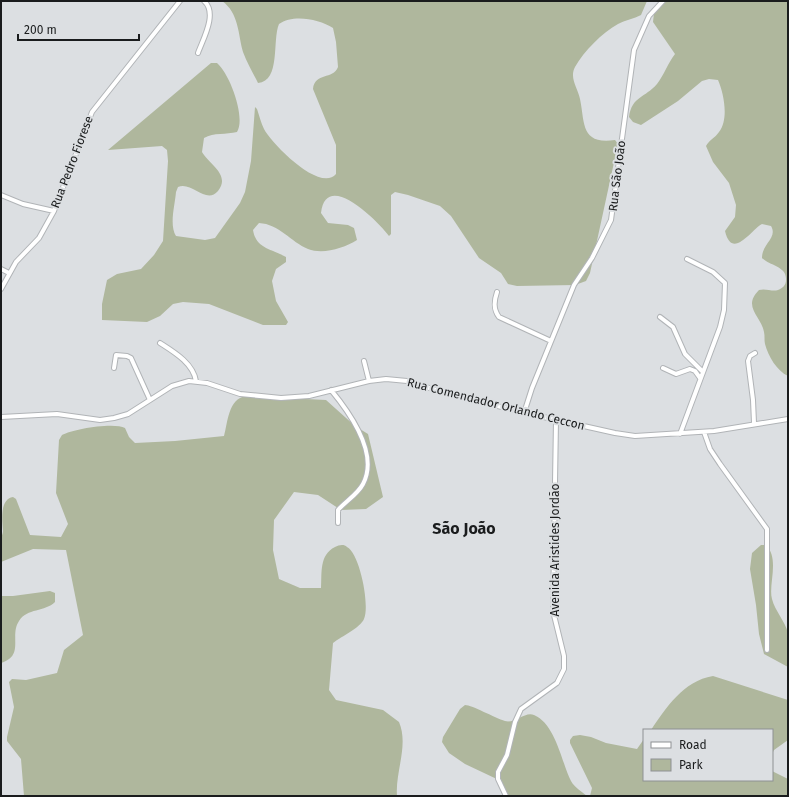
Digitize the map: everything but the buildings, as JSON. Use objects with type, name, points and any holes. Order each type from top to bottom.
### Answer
[{"type":"street","name":"Rua Pedro Fiorese","points":[[1,289],[16,262],[39,238],[54,211],[92,112],[180,1]]},
{"type":"street","points":[[198,53],[210,18],[210,10],[204,1]]},
{"type":"street","name":"Rua São João","points":[[524,412],[532,388],[574,285],[592,258],[611,220],[634,50],[649,16],[663,1]]},
{"type":"street","points":[[1,195],[23,204],[54,211]]},
{"type":"street","points":[[680,434],[724,310],[725,283],[708,269],[687,259]]},
{"type":"street","points":[[1,269],[9,273]]},
{"type":"street","points":[[497,292],[494,305],[495,312],[499,317],[551,341]]},
{"type":"street","points":[[660,318],[673,328],[685,354],[702,371]]},
{"type":"street","points":[[160,343],[174,352],[192,369],[196,381]]},
{"type":"street","points":[[754,353],[750,356],[748,361],[753,400],[754,424]]},
{"type":"street","points":[[114,368],[116,355],[131,358],[150,400]]},
{"type":"street","points":[[364,362],[369,381]]},
{"type":"street","points":[[663,368],[676,374],[690,369],[695,371],[700,378]]},
{"type":"street","name":"Rua Comendador Orlando Ceccon","points":[[1,417],[57,414],[100,420],[128,414],[172,386],[182,382],[196,381],[207,383],[240,394],[257,397],[294,398],[369,381],[386,380],[407,381],[442,392],[556,420],[635,436],[704,432],[788,419]]},
{"type":"street","points":[[331,390],[345,410],[367,450],[369,463],[369,471],[362,485],[338,510],[338,523]]},
{"type":"street","name":"Avenida Aristides Jordão","points":[[506,796],[498,779],[498,772],[507,755],[515,722],[521,709],[557,683],[564,669],[564,656],[553,611],[556,420]]},
{"type":"street","points":[[704,432],[710,449],[766,526],[767,650]]},
{"type":"green space","points":[[222,1],[647,1],[641,15],[624,21],[606,32],[583,55],[573,71],[573,79],[580,99],[586,130],[595,139],[604,141],[615,140],[618,144],[590,273],[586,281],[575,285],[517,286],[508,284],[501,273],[479,258],[451,216],[440,206],[395,192],[391,195],[391,234],[389,236],[374,220],[353,202],[342,197],[332,196],[325,201],[321,213],[328,223],[348,225],[354,228],[357,240],[346,246],[327,251],[314,251],[302,246],[273,226],[259,223],[253,230],[257,241],[261,245],[286,257],[286,262],[276,269],[272,281],[276,301],[288,322],[286,325],[263,325],[209,304],[183,302],[173,304],[160,316],[147,322],[102,320],[102,304],[107,280],[117,274],[141,269],[154,255],[163,241],[168,161],[167,150],[162,146],[108,150],[211,63],[217,63],[227,76],[238,107],[240,117],[239,125],[237,132],[212,135],[204,138],[202,152],[218,170],[222,180],[221,185],[218,191],[213,195],[204,194],[188,187],[178,187],[173,215],[173,226],[176,236],[205,240],[215,238],[240,203],[245,192],[251,161],[255,107],[264,129],[286,155],[308,172],[319,177],[329,178],[336,174],[336,145],[313,89],[317,80],[332,74],[338,67],[333,28],[321,22],[299,18],[291,19],[279,24],[273,68],[265,81],[258,83],[243,52],[235,18],[228,6]]},
{"type":"green space","points":[[666,1],[788,1],[788,376],[780,371],[768,353],[762,326],[752,307],[754,296],[759,290],[778,290],[784,286],[786,282],[786,275],[781,269],[762,258],[764,248],[773,234],[773,230],[771,226],[762,224],[742,241],[737,243],[732,243],[728,240],[725,231],[735,217],[736,205],[729,183],[713,162],[706,146],[719,132],[724,120],[724,99],[718,80],[709,79],[702,81],[678,101],[641,125],[633,122],[629,117],[633,105],[657,84],[675,54],[653,22],[654,13]]},
{"type":"green space","points":[[246,396],[326,400],[355,426],[368,434],[383,497],[366,509],[341,510],[318,495],[294,492],[274,520],[273,550],[279,579],[300,588],[321,588],[322,565],[326,555],[335,547],[341,545],[346,546],[356,559],[363,581],[366,612],[364,619],[359,626],[333,643],[329,690],[336,700],[383,710],[399,722],[403,740],[397,796],[24,796],[21,759],[7,741],[14,707],[9,682],[12,679],[26,680],[57,673],[64,650],[83,635],[66,550],[33,549],[1,562],[1,537],[3,531],[2,515],[6,501],[13,497],[16,499],[30,535],[61,537],[68,524],[56,493],[59,440],[62,435],[103,426],[120,426],[125,428],[129,437],[135,443],[224,436],[232,406],[240,398]]},
{"type":"green space","points":[[761,545],[766,545],[772,557],[773,565],[771,593],[773,603],[785,624],[788,633],[788,667],[764,654],[759,634],[750,569],[752,553]]},
{"type":"green space","points":[[50,591],[55,593],[55,602],[22,617],[16,627],[15,651],[13,656],[1,663],[1,596],[13,596]]},
{"type":"green space","points":[[713,676],[788,700],[788,740],[773,752],[773,729],[652,729],[669,705],[684,689],[702,679]]},
{"type":"green space","points":[[465,705],[505,721],[512,721],[531,714],[542,720],[553,735],[572,783],[587,796],[505,796],[501,781],[465,764],[449,753],[442,742],[443,737],[460,709]]},
{"type":"green space","points":[[580,735],[591,737],[606,743],[637,749],[643,740],[643,781],[773,781],[773,772],[788,779],[788,796],[590,796],[592,788],[570,743],[573,736]]},
{"type":"district","name":"São João","points":[[464,528]]}]
